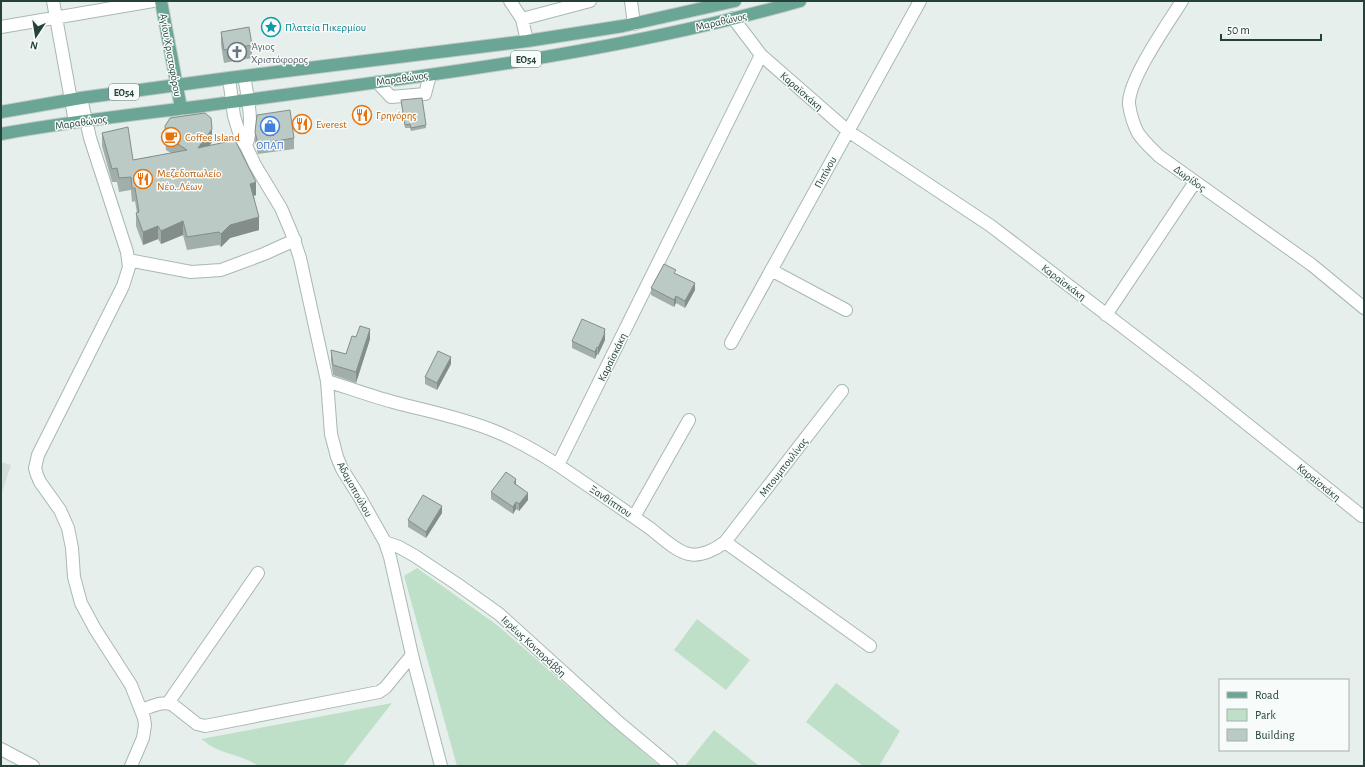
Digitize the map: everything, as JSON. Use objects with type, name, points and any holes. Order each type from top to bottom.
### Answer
[{"type":"main road","name":"Αγίου Χριστοφόρου","points":[[161,1],[181,108]]},
{"type":"main road","name":"Μαραθώνος","points":[[1,112],[77,99],[176,85],[527,41],[634,24],[735,1]]},
{"type":"main road","name":"Μαραθώνος","points":[[1,134],[464,70],[625,42],[733,18],[800,1]]},
{"type":"street","points":[[53,1],[77,99],[81,122],[90,138],[129,267],[126,280],[42,447],[36,462],[36,468],[40,482],[60,510],[68,528],[72,548],[74,577],[81,603],[95,629],[131,685],[144,718],[145,731],[140,748],[131,766]]},
{"type":"street","points":[[1,27],[153,1]]},
{"type":"street","points":[[510,1],[522,19],[527,41]]},
{"type":"street","points":[[522,19],[590,1]]},
{"type":"street","points":[[631,1],[634,24]]},
{"type":"street","name":"Πιπίνου","points":[[731,344],[920,1]]},
{"type":"street","name":"Δωρίδος","points":[[1182,1],[1139,71],[1129,103],[1132,118],[1138,133],[1159,156],[1312,265],[1364,308]]},
{"type":"street","name":"Καραϊσκάκη","points":[[733,18],[761,55],[848,131],[991,226],[1192,380],[1362,516]]},
{"type":"street","name":"Καραϊσκάκη","points":[[558,465],[761,55]]},
{"type":"street","points":[[377,82],[391,97],[425,94],[430,75]]},
{"type":"street","points":[[244,76],[248,99],[250,129],[246,146]]},
{"type":"street","name":"Αδαμοπούλου","points":[[228,78],[238,133],[281,208],[295,240],[327,381],[331,434],[337,457],[342,469],[385,542],[390,557],[412,655],[441,766]]},
{"type":"street","points":[[1106,314],[1196,182]]},
{"type":"street","points":[[128,260],[191,272],[221,270],[264,254],[295,240]]},
{"type":"street","points":[[771,270],[846,310]]},
{"type":"street","name":"Ξανθίππου","points":[[327,381],[393,402],[446,415],[492,430],[520,442],[558,465],[686,554],[698,555],[719,547],[725,542]]},
{"type":"street","name":"Μπουμπουλίνας","points":[[725,542],[842,391]]},
{"type":"street","points":[[634,517],[689,420]]},
{"type":"street","name":"Ιερέως Κοντοράβδη","points":[[385,542],[399,547],[415,556],[499,614],[616,720],[671,766]]},
{"type":"street","points":[[725,542],[870,646]]},
{"type":"street","points":[[168,703],[258,573]]},
{"type":"street","points":[[141,710],[164,703],[173,704],[197,724],[205,726],[382,691],[412,655]]},
{"type":"street","points":[[1,749],[33,766]]},
{"type":"shaded area","points":[[1,462],[11,465],[1,495]]},
{"type":"green space","points":[[417,568],[497,625],[659,766],[457,766],[404,576]]},
{"type":"green space","points":[[697,619],[750,660],[726,690],[674,650]]},
{"type":"green space","points":[[836,683],[900,731],[879,766],[863,766],[806,722]]},
{"type":"green space","points":[[392,703],[343,766],[258,766],[248,760],[215,748],[201,739]]},
{"type":"green space","points":[[714,730],[759,766],[685,766]]},
{"type":"building","points":[[249,27],[252,45],[224,50],[221,32]]},
{"type":"building","points":[[422,98],[426,125],[411,128],[410,124],[405,125],[401,100]]},
{"type":"building","points":[[290,110],[294,138],[258,144],[255,132],[257,115]]},
{"type":"building","points":[[205,113],[211,118],[212,129],[198,148],[235,140],[256,182],[250,184],[259,217],[230,225],[221,234],[219,232],[187,237],[183,221],[161,231],[158,226],[143,232],[136,213],[139,212],[135,188],[132,188],[131,177],[119,178],[117,168],[112,169],[102,133],[128,127],[133,160],[187,150],[166,136],[165,126],[170,118]]},
{"type":"building","points":[[664,264],[676,270],[674,273],[695,283],[685,301],[676,296],[674,300],[651,288]]},
{"type":"building","points":[[582,319],[605,329],[605,333],[595,352],[572,341]]},
{"type":"building","points":[[360,326],[370,329],[356,372],[333,365],[331,350],[346,354],[352,336],[356,337]]},
{"type":"building","points":[[438,351],[451,357],[437,383],[425,377]]},
{"type":"building","points":[[506,472],[516,479],[514,483],[528,493],[519,504],[516,502],[513,507],[491,492]]},
{"type":"building","points":[[423,495],[442,506],[426,532],[408,520]]},
{"type":"place","name":"Πλατεία Πικερμίου","points":[[271,27]]},
{"type":"place","name":"Άγιος Χριστόφορος","points":[[237,52]]},
{"type":"place","name":"Γρηγόρης","points":[[362,115]]},
{"type":"place","name":"Everest","points":[[302,124]]},
{"type":"place","name":"ΟΠΑΠ","points":[[270,126]]},
{"type":"place","name":"Coffee Island","points":[[171,137]]},
{"type":"place","name":"Μεζεδοπωλείο Νέο..Λέων","points":[[143,179]]}]
